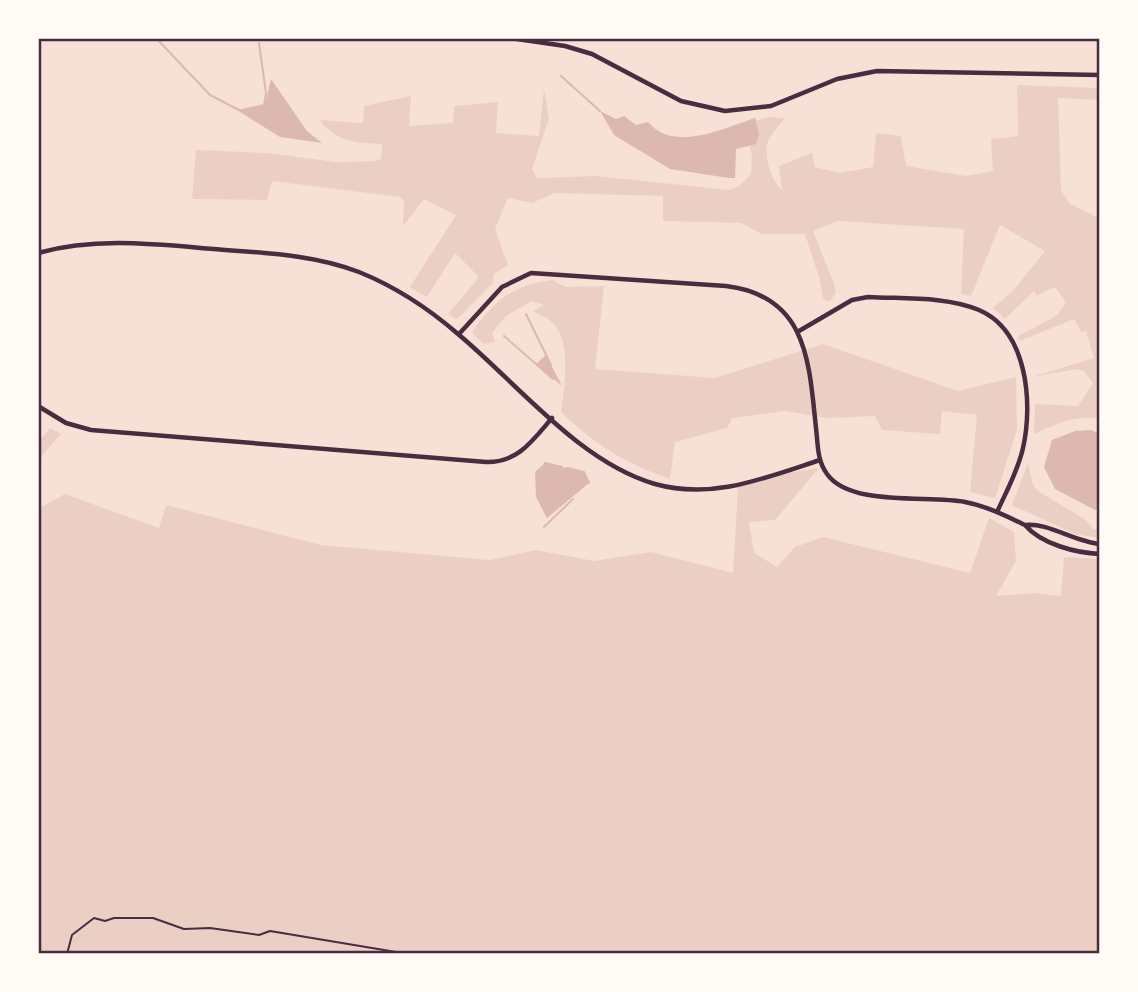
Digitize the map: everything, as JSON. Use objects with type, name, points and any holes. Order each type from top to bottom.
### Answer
[{"type":"street","points":[[510,38],[555,44],[592,54],[672,97],[724,111],[771,106],[837,79],[877,71],[1100,75]]},
{"type":"street","points":[[38,253],[86,244],[125,242],[305,258],[358,272],[397,291],[459,334],[552,418],[620,471],[656,484],[681,489],[735,487],[820,460]]},
{"type":"street","points":[[459,334],[502,287],[516,278],[538,272],[740,288],[774,304],[799,331],[808,357],[820,460],[830,478],[855,493],[963,502],[996,512],[1025,525],[1032,532],[1063,547],[1100,554]]},
{"type":"street","points":[[799,331],[852,300],[868,296],[967,305],[998,323],[1017,354],[1024,378],[1027,410],[1020,460],[996,512]]},
{"type":"street","points":[[38,406],[66,423],[91,430],[486,462],[502,461],[515,456],[552,418]]},
{"type":"street","points":[[1025,525],[1035,523],[1072,539],[1100,544]]},
{"type":"path","points":[[68,954],[72,935],[94,918],[105,921],[114,918],[153,918],[184,929],[210,928],[259,935],[270,931],[408,954]]},
{"type":"shaded area","points":[[271,79],[307,131],[322,143],[280,137],[237,110],[265,104]]},
{"type":"shaded area","points":[[1017,85],[1099,88],[1099,100],[1058,98],[1061,190],[1069,203],[1099,218],[1099,419],[1074,419],[1034,434],[1035,404],[1078,406],[1093,383],[1084,371],[1077,369],[1032,377],[1094,358],[1086,331],[1081,332],[1074,319],[1020,341],[1018,336],[1056,316],[1066,303],[1055,287],[1037,296],[1034,291],[1005,319],[993,308],[1013,291],[1045,251],[1000,225],[971,296],[961,294],[964,229],[837,221],[813,231],[836,292],[830,302],[823,299],[820,280],[805,234],[762,234],[741,223],[663,221],[663,196],[555,193],[532,203],[508,198],[495,229],[508,265],[494,274],[493,283],[457,319],[448,314],[479,277],[455,253],[427,297],[410,287],[456,215],[424,199],[403,226],[404,201],[400,197],[272,181],[267,200],[192,199],[196,150],[267,153],[336,162],[376,161],[381,159],[382,144],[355,142],[339,137],[320,120],[363,123],[364,106],[411,96],[409,126],[453,123],[454,106],[498,102],[496,133],[539,136],[544,89],[549,119],[532,169],[537,178],[596,176],[729,190],[739,186],[751,174],[752,155],[743,125],[768,117],[785,118],[769,138],[767,147],[769,167],[782,190],[779,166],[812,153],[815,167],[840,173],[873,167],[876,133],[901,136],[906,166],[966,176],[993,171],[991,139],[1018,136]]},
{"type":"shaded area","points":[[600,111],[616,119],[624,116],[636,125],[648,122],[671,136],[685,137],[714,132],[755,118],[759,134],[756,144],[736,149],[735,178],[729,178],[670,169],[614,135]]},
{"type":"shaded area","points":[[552,280],[566,287],[604,286],[595,369],[715,378],[823,344],[958,391],[1016,377],[1017,430],[995,498],[970,492],[977,415],[942,411],[940,434],[882,430],[875,416],[827,418],[785,411],[732,418],[727,428],[675,442],[670,479],[638,466],[599,444],[561,412],[565,353],[559,331],[553,323],[533,311],[544,305],[532,301],[506,316],[492,333],[495,342],[483,344],[472,332],[488,311],[506,296],[527,286]]},
{"type":"shaded area","points":[[546,355],[562,386],[536,364]]},
{"type":"shaded area","points":[[50,428],[61,434],[39,459],[39,441]]},
{"type":"shaded area","points":[[1091,430],[1100,434],[1099,509],[1095,510],[1055,489],[1044,467],[1052,440],[1075,431]]},
{"type":"shaded area","points":[[545,463],[584,472],[589,483],[547,518],[536,497],[535,472]]},
{"type":"shaded area","points":[[1028,463],[1033,485],[1038,491],[1086,520],[1093,529],[1099,529],[1099,538],[1075,534],[1012,505]]},
{"type":"shaded area","points":[[819,468],[775,520],[749,522],[754,553],[777,567],[795,547],[823,537],[970,573],[989,518],[1014,532],[1016,561],[996,596],[1034,593],[1061,596],[1064,557],[1099,559],[1099,953],[39,954],[39,508],[65,494],[159,528],[166,505],[321,545],[490,560],[536,550],[594,561],[651,552],[733,573],[738,486],[780,474]]},
{"type":"waterway","points":[[156,38],[210,95],[239,110]]},
{"type":"waterway","points":[[259,43],[266,93],[264,105]]},
{"type":"waterway","points":[[561,76],[600,111]]},
{"type":"waterway","points":[[526,314],[551,365]]},
{"type":"waterway","points":[[504,336],[553,379]]},
{"type":"waterway","points":[[545,463],[562,467]]},
{"type":"waterway","points":[[567,468],[584,472],[589,483]]},
{"type":"waterway","points":[[544,527],[573,499]]}]
